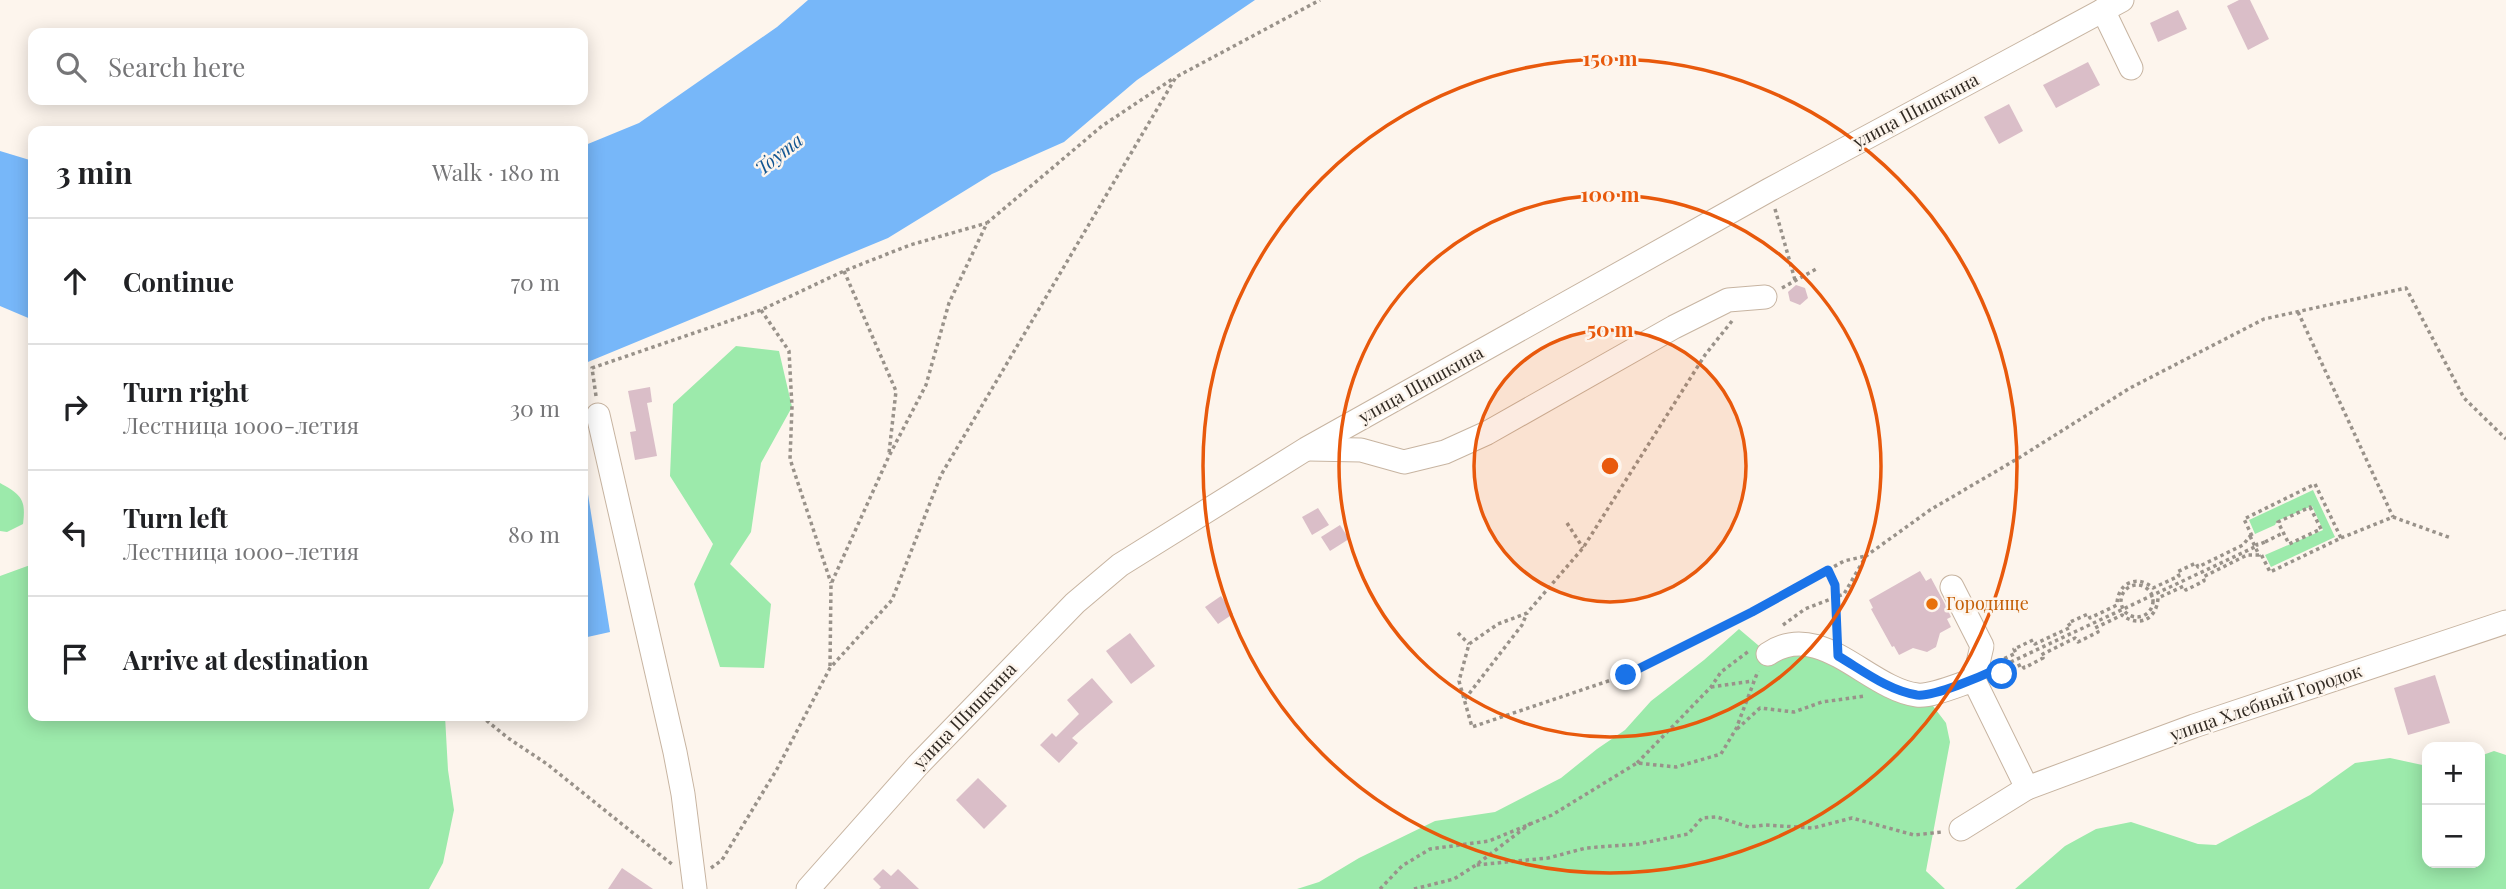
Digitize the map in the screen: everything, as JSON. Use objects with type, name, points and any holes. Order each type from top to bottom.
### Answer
[{"type":"street","points":[[2113,5],[2131,68]]},
{"type":"street","name":"улица Шишкина","points":[[808,889],[918,765],[1075,603],[1120,565],[1306,449],[1769,190],[2113,5]]},
{"type":"street","points":[[1306,449],[1361,450],[1404,462],[1445,452],[1487,433],[1674,327],[1728,300],[1772,293]]},
{"type":"street","points":[[598,415],[675,752],[694,886]]},
{"type":"street","points":[[1952,587],[1982,646],[1974,680],[2027,788]]},
{"type":"street","name":"улица Хлебный Городок","points":[[1961,829],[2027,788],[2194,726],[2506,622]]},
{"type":"street","points":[[1764,645],[1782,648],[1813,645],[1899,691],[1920,696],[1974,680]]},
{"type":"path","points":[[831,583],[889,456],[926,386],[949,303],[987,223],[1102,126],[1176,77],[1320,0]]},
{"type":"path","points":[[487,721],[547,764],[694,886],[722,859],[777,769],[830,668],[892,600],[941,475],[1176,77]]},
{"type":"path","points":[[1776,212],[1796,280]]},
{"type":"path","points":[[598,415],[592,368],[761,310],[910,244],[987,223]]},
{"type":"path","points":[[1772,293],[1818,268]]},
{"type":"path","points":[[844,271],[896,391],[889,456]]},
{"type":"path","points":[[1527,613],[1497,624],[1469,644],[1459,681],[1472,727],[1626,675],[1752,612],[1844,561],[1866,556],[1930,510],[2130,388],[2264,319],[2406,288],[2464,398],[2506,439]]},
{"type":"path","points":[[761,310],[789,351],[792,407],[790,459],[831,583],[830,668]]},
{"type":"path","points":[[2298,312],[2393,517]]},
{"type":"path","points":[[1464,700],[1522,625],[1527,613],[1583,548],[1679,400],[1704,355],[1734,318]]},
{"type":"path","points":[[2341,538],[2315,484],[2244,519],[2256,546],[2259,555],[2247,555],[2203,577],[2204,581],[2186,590],[2184,586],[2158,598],[2155,613],[2144,621],[2130,621],[2122,615],[2095,628],[2098,632],[2078,642],[2075,638],[2041,655],[2043,658],[2024,668],[2022,664],[2002,674],[1999,668],[1997,662],[2016,653],[2014,649],[2033,640],[2035,644],[2071,627],[2068,623],[2088,614],[2090,618],[2117,605],[2119,592],[2130,582],[2143,581],[2153,588],[2179,576],[2177,572],[2196,563],[2198,567],[2243,545],[2250,536],[2256,546],[2270,572],[2393,517],[2451,538]]},
{"type":"path","points":[[2310,507],[2321,530],[2289,544],[2283,533],[2278,523],[2310,507]]},
{"type":"path","points":[[1567,523],[1583,548]]},
{"type":"path","points":[[1974,680],[2283,533]]},
{"type":"path","points":[[1380,889],[1402,866],[1430,849],[1489,841],[1531,824],[1552,815],[1637,763],[1711,687],[1721,672],[1764,645],[1805,609],[1844,594],[1866,556]]},
{"type":"path","points":[[1828,570],[1835,585],[1838,656]]},
{"type":"path","points":[[2130,587],[2146,587],[2152,595],[2153,606],[2147,614],[2131,616],[2123,609],[2121,599],[2130,587]]},
{"type":"path","points":[[1458,633],[1469,644]]},
{"type":"path","points":[[1637,763],[1676,767],[1721,754],[1736,729],[1764,645]]},
{"type":"path","points":[[1711,687],[1753,681]]},
{"type":"path","points":[[1736,729],[1760,708],[1794,712],[1822,702],[1899,691]]},
{"type":"path","points":[[1476,865],[1548,858],[1586,848],[1638,844],[1688,834],[1702,818],[1717,817],[1749,827],[1765,825],[1813,828],[1852,818],[1913,835],[1961,829]]},
{"type":"path","points":[[1415,889],[1454,879],[1531,824]]},
{"type":"green space","points":[[736,346],[779,351],[792,407],[761,463],[751,532],[730,564],[771,604],[764,668],[720,667],[694,584],[713,544],[670,476],[673,404]]},
{"type":"green space","points":[[0,483],[18,495],[24,509],[23,524],[7,532],[0,531]]},
{"type":"green space","points":[[2313,490],[2335,537],[2271,567],[2265,555],[2323,530],[2312,506],[2255,534],[2249,520]]},
{"type":"green space","points":[[28,566],[28,721],[445,721],[454,810],[443,863],[429,889],[0,889],[0,576]]},
{"type":"green space","points":[[1739,629],[1765,651],[1812,642],[1933,706],[1946,723],[1950,742],[1926,871],[1945,889],[1297,889],[1319,882],[1359,858],[1435,821],[1495,812],[1561,778],[1625,730],[1651,701]]},
{"type":"green space","points":[[2494,751],[2506,755],[2506,889],[2015,889],[2065,846],[2096,829],[2131,822],[2198,844],[2216,845],[2310,795],[2355,763],[2390,758],[2422,765],[2422,868],[2485,868],[2485,754]]},
{"type":"water","name":"Toyma","points":[[808,0],[1255,0],[1137,80],[1064,142],[992,174],[888,238],[588,362],[588,144],[639,123],[777,27]]},
{"type":"water","points":[[0,151],[28,159],[28,318],[0,306]]},
{"type":"water","points":[[588,494],[610,632],[588,637]]},
{"type":"building","points":[[2239,0],[2250,0],[2269,39],[2248,50],[2227,6]]},
{"type":"building","points":[[2178,10],[2187,29],[2158,42],[2150,23]]},
{"type":"building","points":[[2088,62],[2100,85],[2056,108],[2043,85]]},
{"type":"building","points":[[2009,104],[2023,131],[1999,144],[1984,117]]},
{"type":"building","points":[[1796,285],[1805,288],[1808,298],[1800,305],[1790,301],[1788,292]]},
{"type":"building","points":[[650,387],[652,402],[647,403],[657,456],[635,460],[630,432],[636,431],[628,391]]},
{"type":"building","points":[[1318,508],[1329,525],[1312,535],[1302,517]]},
{"type":"building","points":[[1340,525],[1349,539],[1330,551],[1321,537]]},
{"type":"building","points":[[1920,571],[1926,581],[1931,578],[1951,617],[1947,619],[1951,627],[1940,633],[1936,647],[1927,652],[1913,648],[1899,655],[1871,609],[1873,608],[1869,600]]},
{"type":"building","points":[[1221,596],[1233,614],[1218,624],[1205,607]]},
{"type":"building","points":[[1130,633],[1155,666],[1131,684],[1106,651]]},
{"type":"building","points":[[2435,675],[2450,723],[2408,735],[2394,688]]},
{"type":"building","points":[[1092,678],[1113,702],[1072,738],[1078,743],[1059,763],[1040,745],[1052,733],[1056,737],[1079,714],[1067,700]]},
{"type":"building","points":[[978,778],[1007,806],[984,829],[956,800]]},
{"type":"building","points":[[622,868],[653,889],[608,889]]},
{"type":"building","points":[[883,869],[891,876],[898,869],[919,889],[879,889],[881,887],[873,879]]},
{"type":"place","name":"Городище","points":[[1932,604]]},
{"type":"route","points":[[1626,675],[1752,612],[1828,570],[1835,585],[1838,656],[1899,691],[1920,696],[1974,680],[1999,668],[2002,674]]}]
